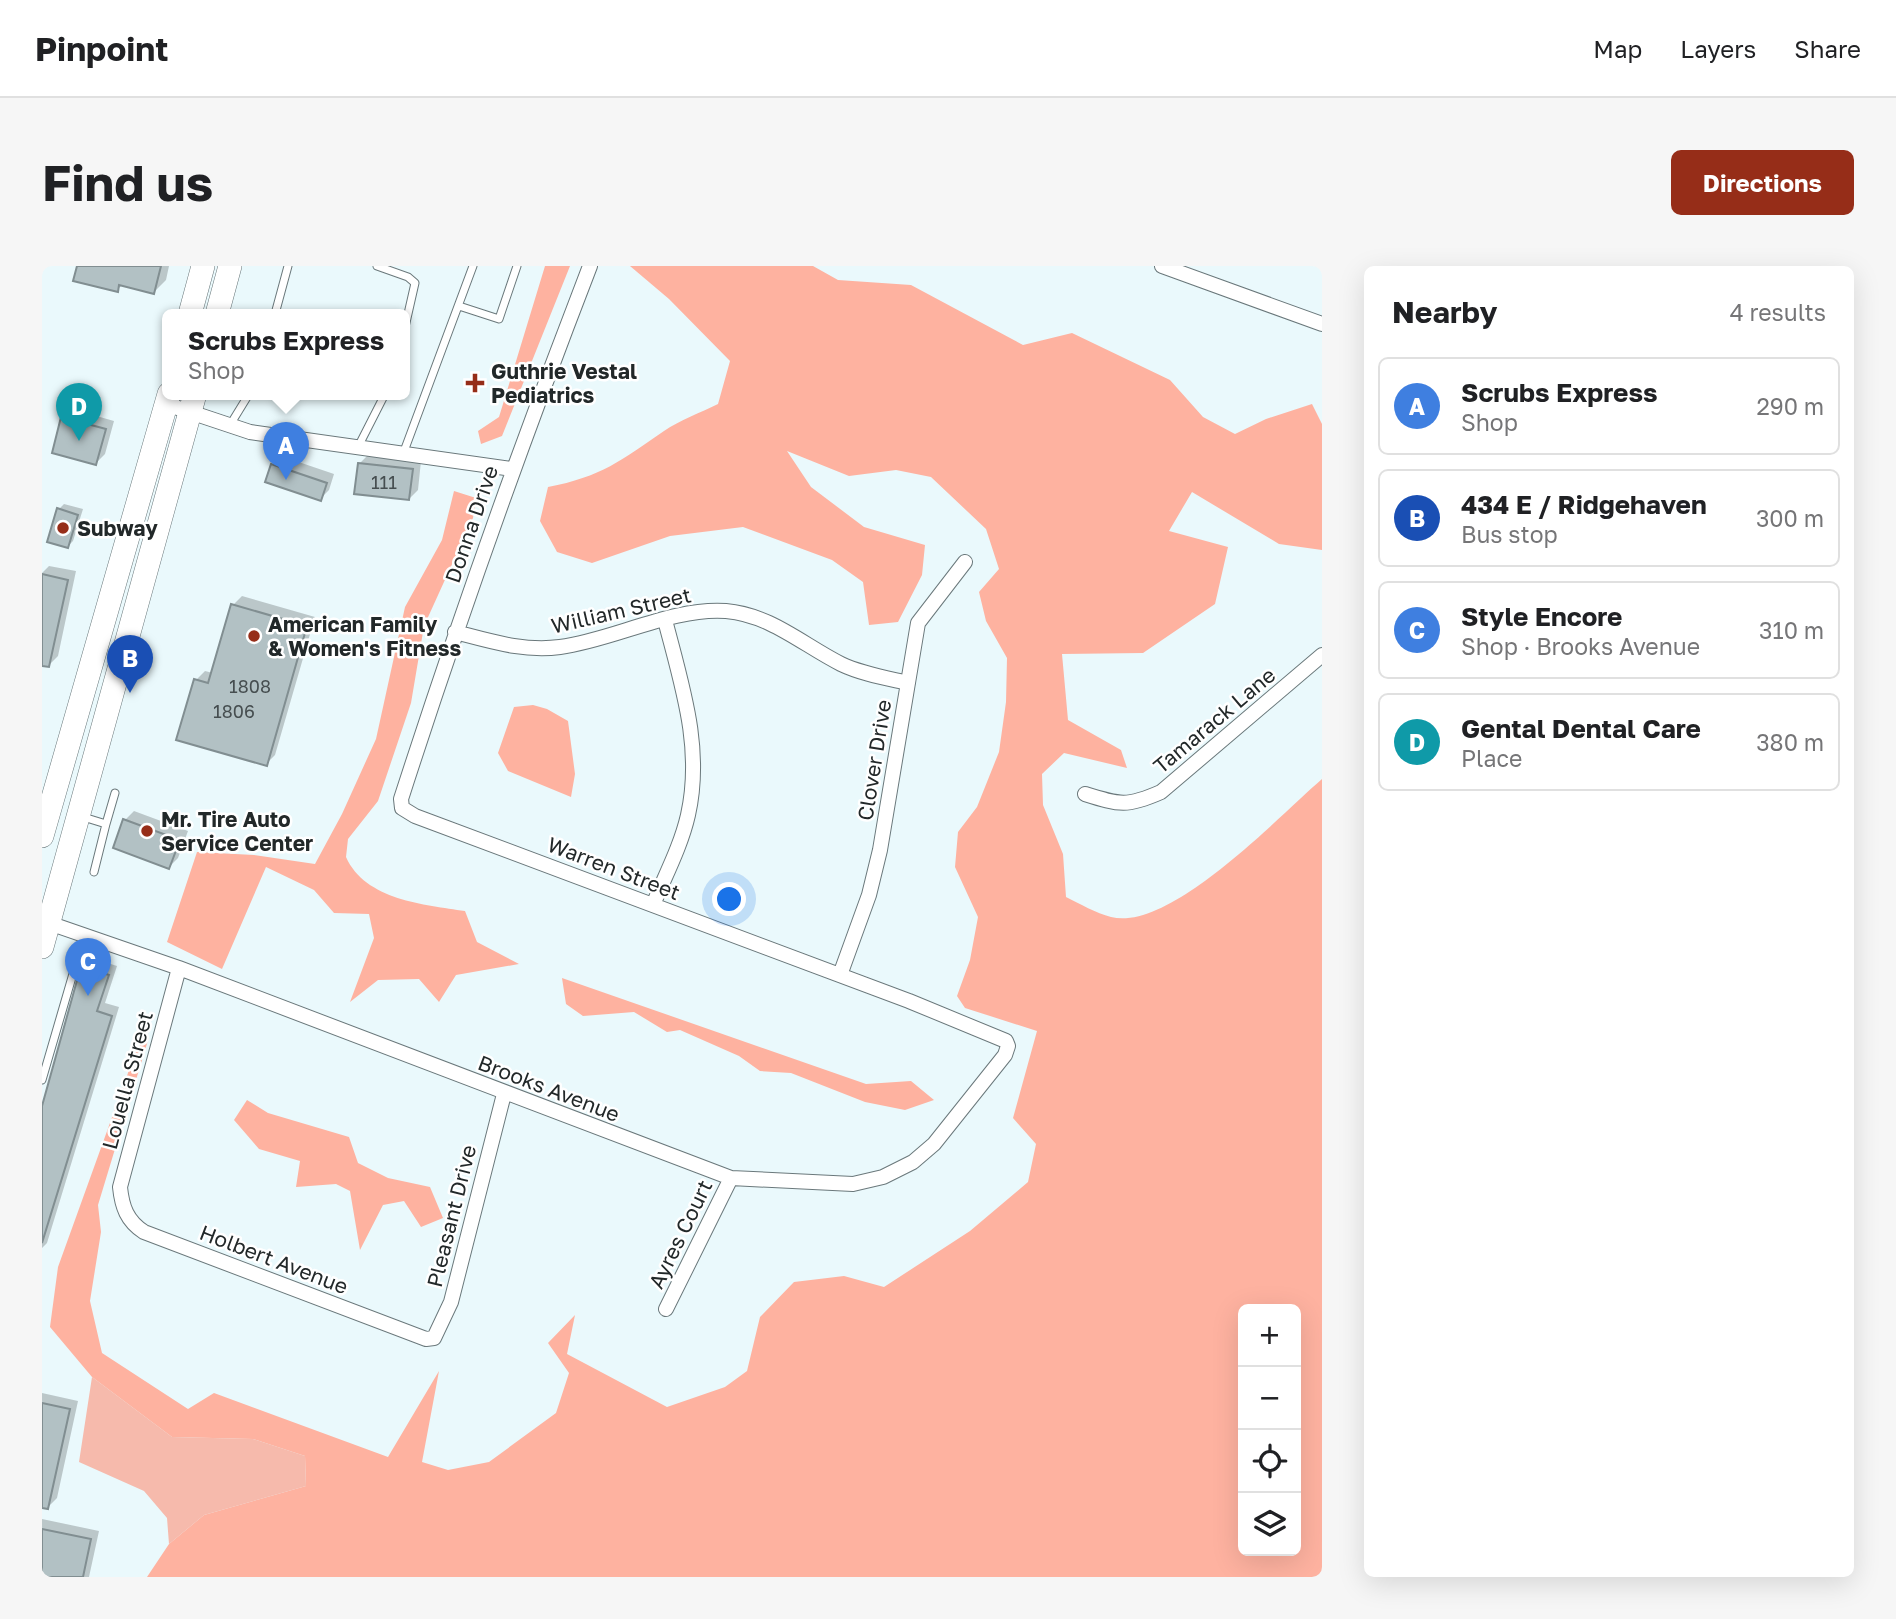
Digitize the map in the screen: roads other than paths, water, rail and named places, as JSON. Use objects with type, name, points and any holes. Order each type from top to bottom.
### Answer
[{"type":"main road","points":[[191,309],[203,266]]},
{"type":"main road","points":[[218,309],[230,266]]},
{"type":"main road","points":[[42,836],[167,400]]},
{"type":"main road","points":[[42,947],[45,921],[192,403]]},
{"type":"street","name":"Donna Drive","points":[[401,799],[512,469],[590,266]]},
{"type":"street","points":[[1162,266],[1322,324]]},
{"type":"street","points":[[173,400],[192,403],[230,425],[250,432],[512,469]]},
{"type":"street","name":"Clover Drive","points":[[840,975],[869,895],[880,850],[918,623],[965,562]]},
{"type":"street","name":"William Street","points":[[455,632],[512,646],[540,649],[562,647],[665,621],[723,611],[752,615],[842,664],[908,683]]},
{"type":"street","points":[[653,905],[688,818],[694,778],[694,736],[665,621]]},
{"type":"street","name":"Tamarack Lane","points":[[1085,794],[1119,805],[1135,804],[1161,792],[1322,655]]},
{"type":"street","name":"Warren Street","points":[[401,799],[402,808],[415,816],[993,1034],[1006,1041],[1006,1052]]},
{"type":"street","name":"Brooks Avenue","points":[[45,921],[178,968],[731,1178],[853,1184],[883,1177],[913,1162],[934,1144],[1006,1052]]},
{"type":"street","name":"Louella Street","points":[[121,1203],[120,1187],[178,968]]},
{"type":"street","name":"Pleasant Drive","points":[[426,1339],[434,1338],[442,1326],[451,1301],[504,1094]]},
{"type":"street","name":"Ayres Court","points":[[666,1308],[731,1178]]},
{"type":"street","name":"Holbert Avenue","points":[[121,1203],[131,1224],[144,1232],[426,1339]]},
{"type":"lane","points":[[276,309],[288,266]]},
{"type":"lane","points":[[377,266],[408,277],[415,283],[409,309]]},
{"type":"lane","points":[[402,454],[473,266]]},
{"type":"lane","points":[[459,306],[499,318],[517,266]]},
{"type":"lane","points":[[230,425],[245,400]]},
{"type":"lane","points":[[358,448],[381,400]]},
{"type":"lane","points":[[94,872],[115,793]]},
{"type":"lane","points":[[77,815],[106,824]]},
{"type":"lane","points":[[42,1080],[84,935]]},
{"type":"place","name":"Guthrie Vestal Pediatrics","points":[[475,383]]},
{"type":"place","name":"Gental Dental Care","points":[[79,441]]},
{"type":"place","name":"Scrubs Express","points":[[286,480]]},
{"type":"place","name":"Subway","points":[[63,528]]},
{"type":"place","name":"American Family & Women's Fitness","points":[[254,636]]},
{"type":"place","name":"434 E / Ridgehaven","points":[[130,693]]},
{"type":"place","name":"Mr. Tire Auto Service Center","points":[[147,831]]},
{"type":"place","name":"Style Encore","points":[[88,996]]}]
